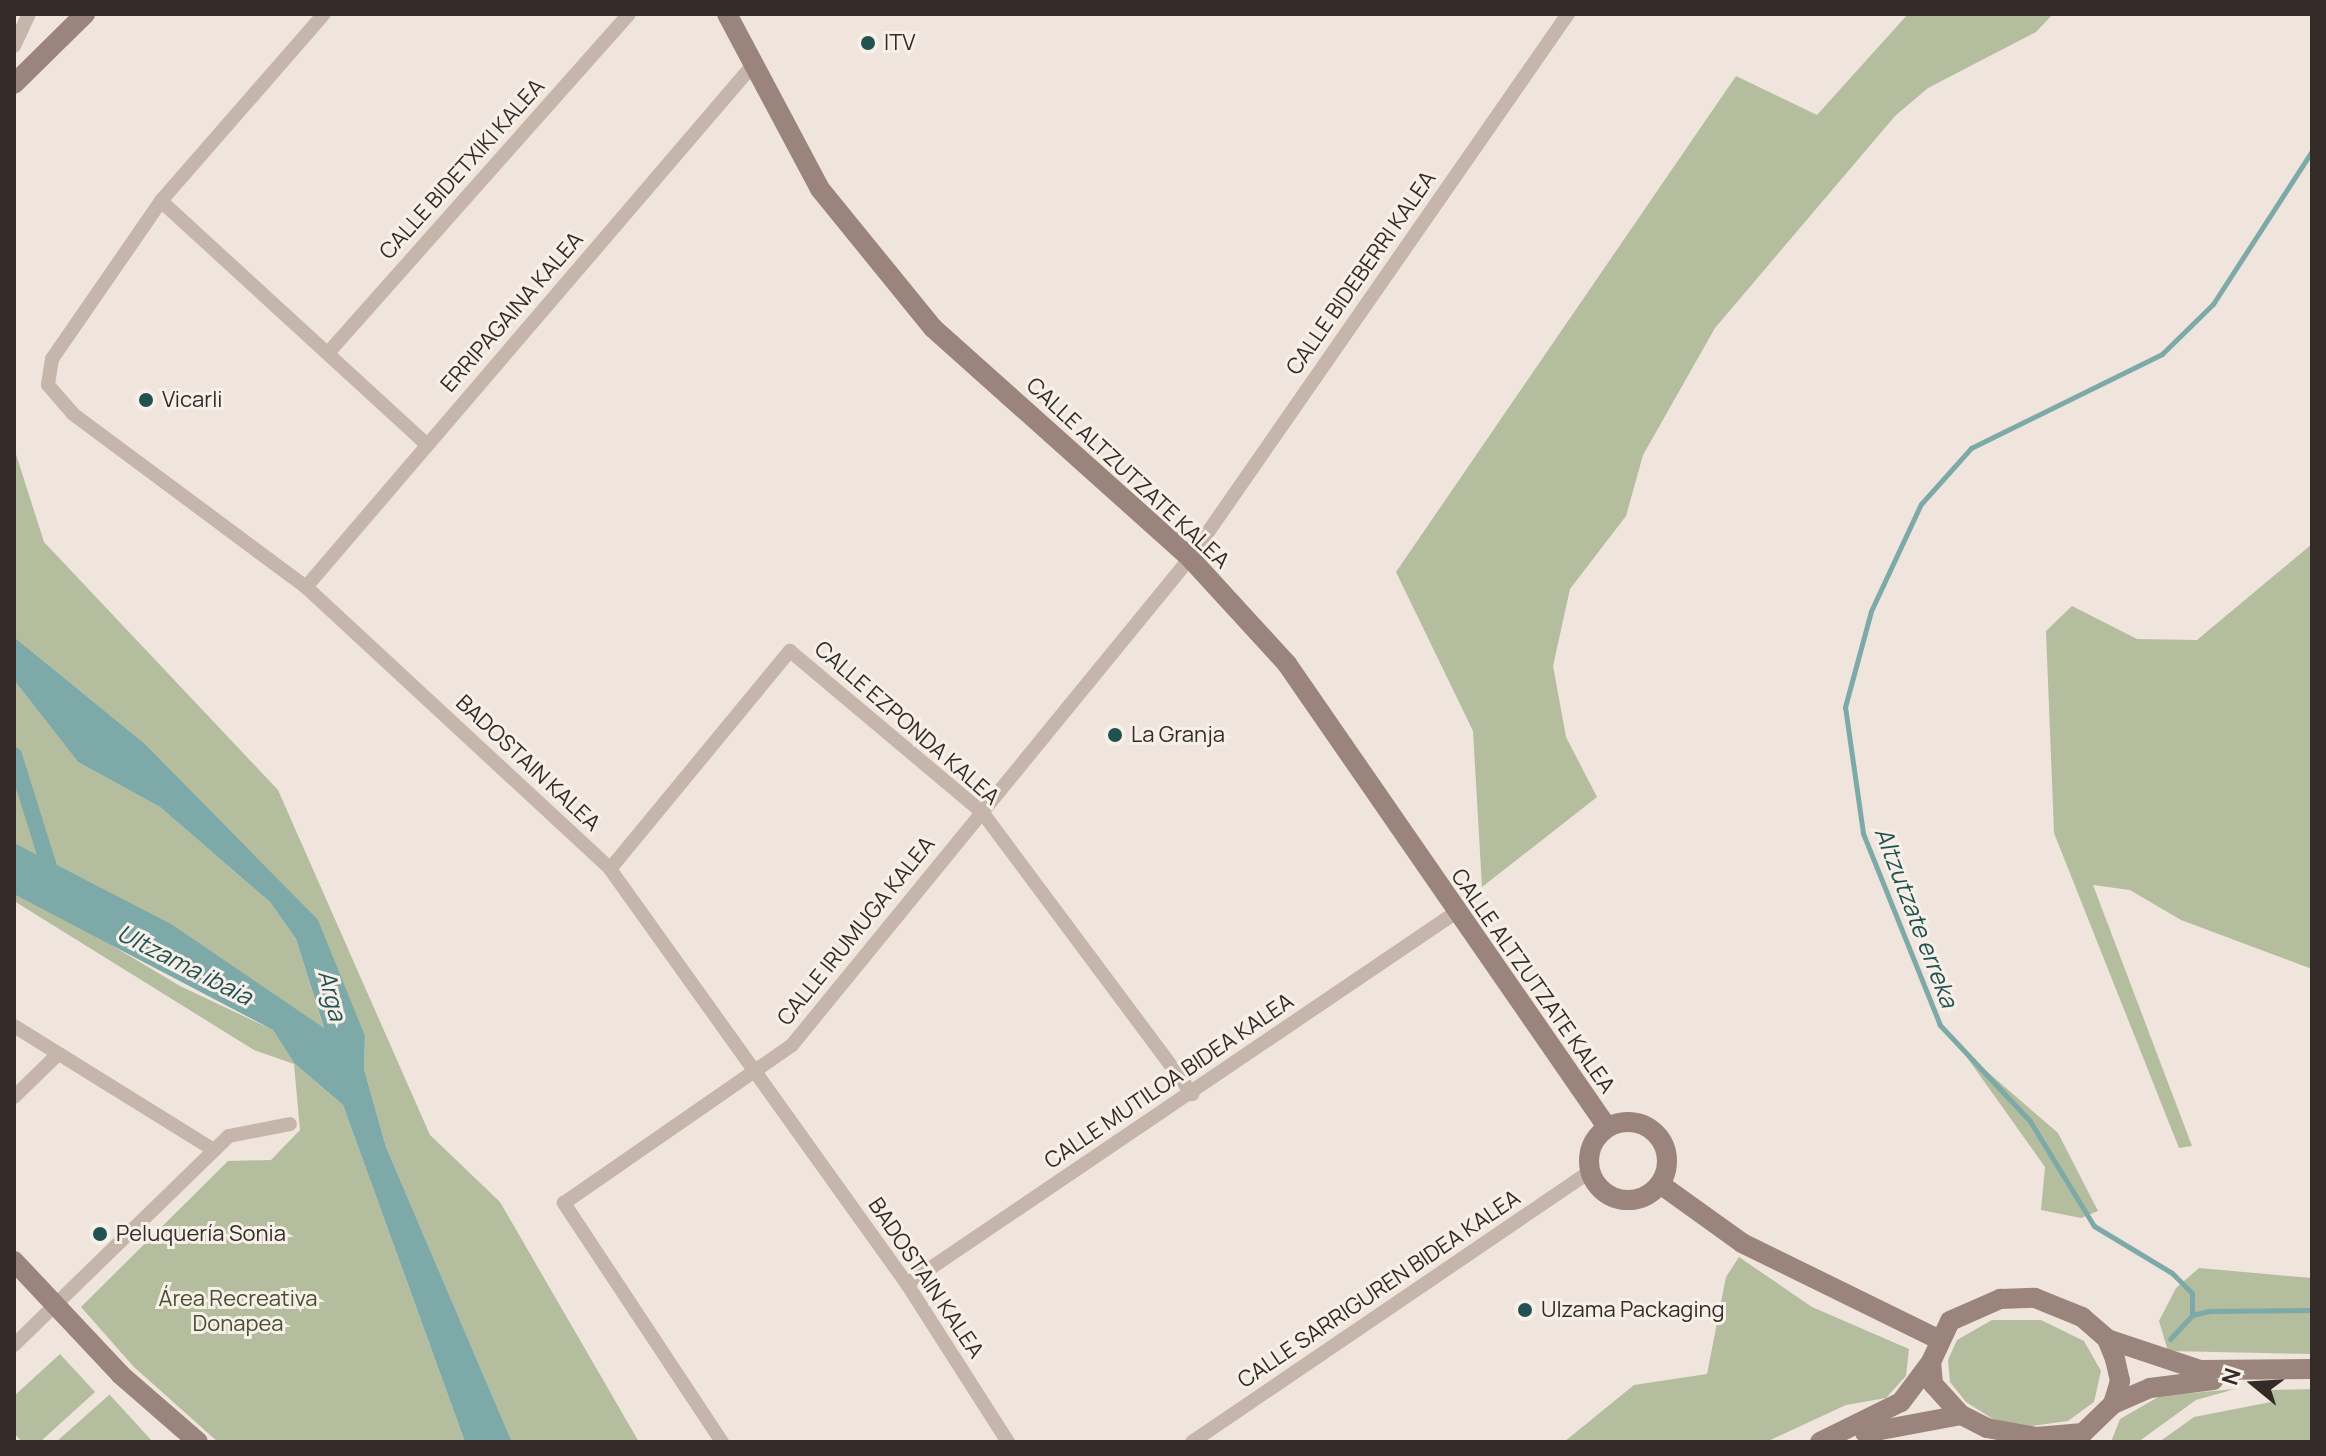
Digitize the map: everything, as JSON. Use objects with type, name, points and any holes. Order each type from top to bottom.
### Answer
[{"type":"main road","points":[[14,71],[71,14]]},
{"type":"main road","points":[[14,84],[85,14]]},
{"type":"main road","name":"CALLE ALTZUTZATE KALEA","points":[[727,14],[820,189],[933,328],[1190,558],[1287,664],[1455,913],[1607,1127]]},
{"type":"main road","points":[[1633,1121],[1657,1134],[1667,1158],[1660,1184],[1640,1198],[1615,1198],[1590,1172],[1591,1147],[1607,1127],[1633,1121]]},
{"type":"main road","points":[[1660,1184],[1742,1243],[1938,1339]]},
{"type":"main road","points":[[14,1261],[57,1307],[198,1442]]},
{"type":"main road","points":[[1820,1442],[1901,1402],[1931,1362],[1938,1339],[1950,1321],[1972,1308],[2035,1298],[2064,1306],[2107,1339],[2200,1370],[2312,1369]]},
{"type":"main road","points":[[1842,1442],[1902,1422],[1961,1415],[2041,1440],[2099,1432],[2120,1381],[2107,1339]]},
{"type":"main road","points":[[1931,1362],[1933,1384],[1961,1415]]},
{"type":"main road","points":[[2113,1404],[2195,1380],[2312,1379]]},
{"type":"street","points":[[14,46],[29,14]]},
{"type":"street","points":[[324,14],[161,201],[427,445]]},
{"type":"street","name":"CALLE BIDETXIKI KALEA","points":[[328,353],[629,14]]},
{"type":"street","name":"CALLE BIDEBERRI KALEA","points":[[1190,558],[1568,14]]},
{"type":"street","name":"ERRIPAGAINA KALEA","points":[[306,587],[752,66]]},
{"type":"street","name":"BADOSTAIN KALEA","points":[[161,201],[52,359],[48,385],[73,414],[306,587],[610,869],[907,1284],[1008,1442]]},
{"type":"street","name":"CALLE IRUMUGA KALEA","points":[[722,1442],[564,1203],[751,1067],[792,1045],[1190,558]]},
{"type":"street","name":"CALLE EZPONDA KALEA","points":[[610,869],[790,651],[982,812],[1192,1094]]},
{"type":"street","name":"CALLE MUTILOA BIDEA KALEA","points":[[907,1284],[1192,1094],[1455,913]]},
{"type":"street","points":[[14,1026],[214,1150]]},
{"type":"street","points":[[14,1097],[58,1054]]},
{"type":"street","points":[[14,1345],[57,1307],[214,1150],[237,1133],[290,1124]]},
{"type":"street","name":"CALLE SARRIGUREN BIDEA KALEA","points":[[1192,1442],[1590,1172]]},
{"type":"green space","points":[[1908,14],[2053,14],[2036,32],[1928,88],[1895,116],[1715,328],[1643,455],[1626,516],[1570,589],[1553,666],[1566,737],[1597,797],[1482,887],[1473,731],[1396,572],[1736,76],[1817,115]]},
{"type":"green space","points":[[14,448],[44,542],[278,790],[430,1135],[500,1202],[639,1442],[512,1442],[386,1147],[364,1069],[365,1036],[207,808],[144,743],[14,637]]},
{"type":"green space","points":[[2312,544],[2312,969],[2181,920],[2130,890],[2093,885],[2192,1146],[2179,1148],[2054,833],[2046,631],[2072,606],[2137,639],[2197,640]]},
{"type":"green space","points":[[14,680],[78,762],[160,807],[270,902],[296,939],[325,1032],[14,843]]},
{"type":"green space","name":"Área Recreativa Donapea","points":[[14,887],[180,986],[273,1030],[294,1063],[343,1105],[465,1442],[218,1442],[134,1367],[81,1307],[228,1161],[271,1160],[300,1130],[294,1064],[254,1050],[14,901]]},
{"type":"green space","points":[[1961,1049],[2058,1133],[2098,1211],[2081,1218],[2041,1210],[2045,1167]]},
{"type":"green space","points":[[1739,1257],[1812,1307],[1909,1349],[1906,1376],[1886,1398],[1846,1405],[1766,1442],[1564,1442],[1634,1385],[1707,1374],[1726,1277]]},
{"type":"green space","points":[[2199,1268],[2312,1278],[2312,1354],[2168,1351],[2159,1321],[2176,1288]]},
{"type":"green space","points":[[1992,1320],[2041,1320],[2084,1341],[2101,1371],[2094,1402],[2068,1421],[2025,1427],[1993,1419],[1966,1402],[1950,1382],[1948,1360],[1957,1340]]},
{"type":"green space","points":[[60,1354],[95,1392],[40,1442],[22,1442],[14,1433],[14,1396]]},
{"type":"green space","points":[[2235,1389],[2196,1400],[2138,1442],[2111,1442],[2120,1419],[2160,1396]]},
{"type":"green space","points":[[2312,1389],[2312,1442],[2159,1442],[2194,1417],[2271,1402],[2272,1390]]},
{"type":"green space","points":[[109,1395],[153,1442],[56,1442]]},
{"type":"water","points":[[14,637],[144,743],[318,920],[365,1036],[364,1069],[386,1147],[512,1442],[465,1442],[343,1105],[294,1063],[273,1030],[14,894],[14,843],[171,924],[324,1028],[296,939],[270,902],[160,807],[78,762],[14,680]]},
{"type":"waterway","name":"Altzutzate erreka","points":[[2192,1315],[2192,1293],[2172,1273],[2094,1226],[2030,1121],[1940,1025],[1863,833],[1845,707],[1871,611],[1921,504],[1971,448],[2162,354],[2213,304],[2312,151]]},
{"type":"waterway","points":[[14,755],[54,883]]},
{"type":"waterway","points":[[2170,1339],[2192,1315],[2210,1311],[2312,1310]]},
{"type":"place","name":"ITV","points":[[868,43]]},
{"type":"place","name":"Vicarli","points":[[146,400]]},
{"type":"place","name":"La Granja","points":[[1115,735]]},
{"type":"place","name":"Peluquería Sonia","points":[[100,1234]]},
{"type":"place","name":"Ulzama Packaging","points":[[1525,1310]]},
{"type":"water label","name":"Ultzama ibaia","points":[[185,964]]},
{"type":"water label","name":"Arga","points":[[333,995]]}]
